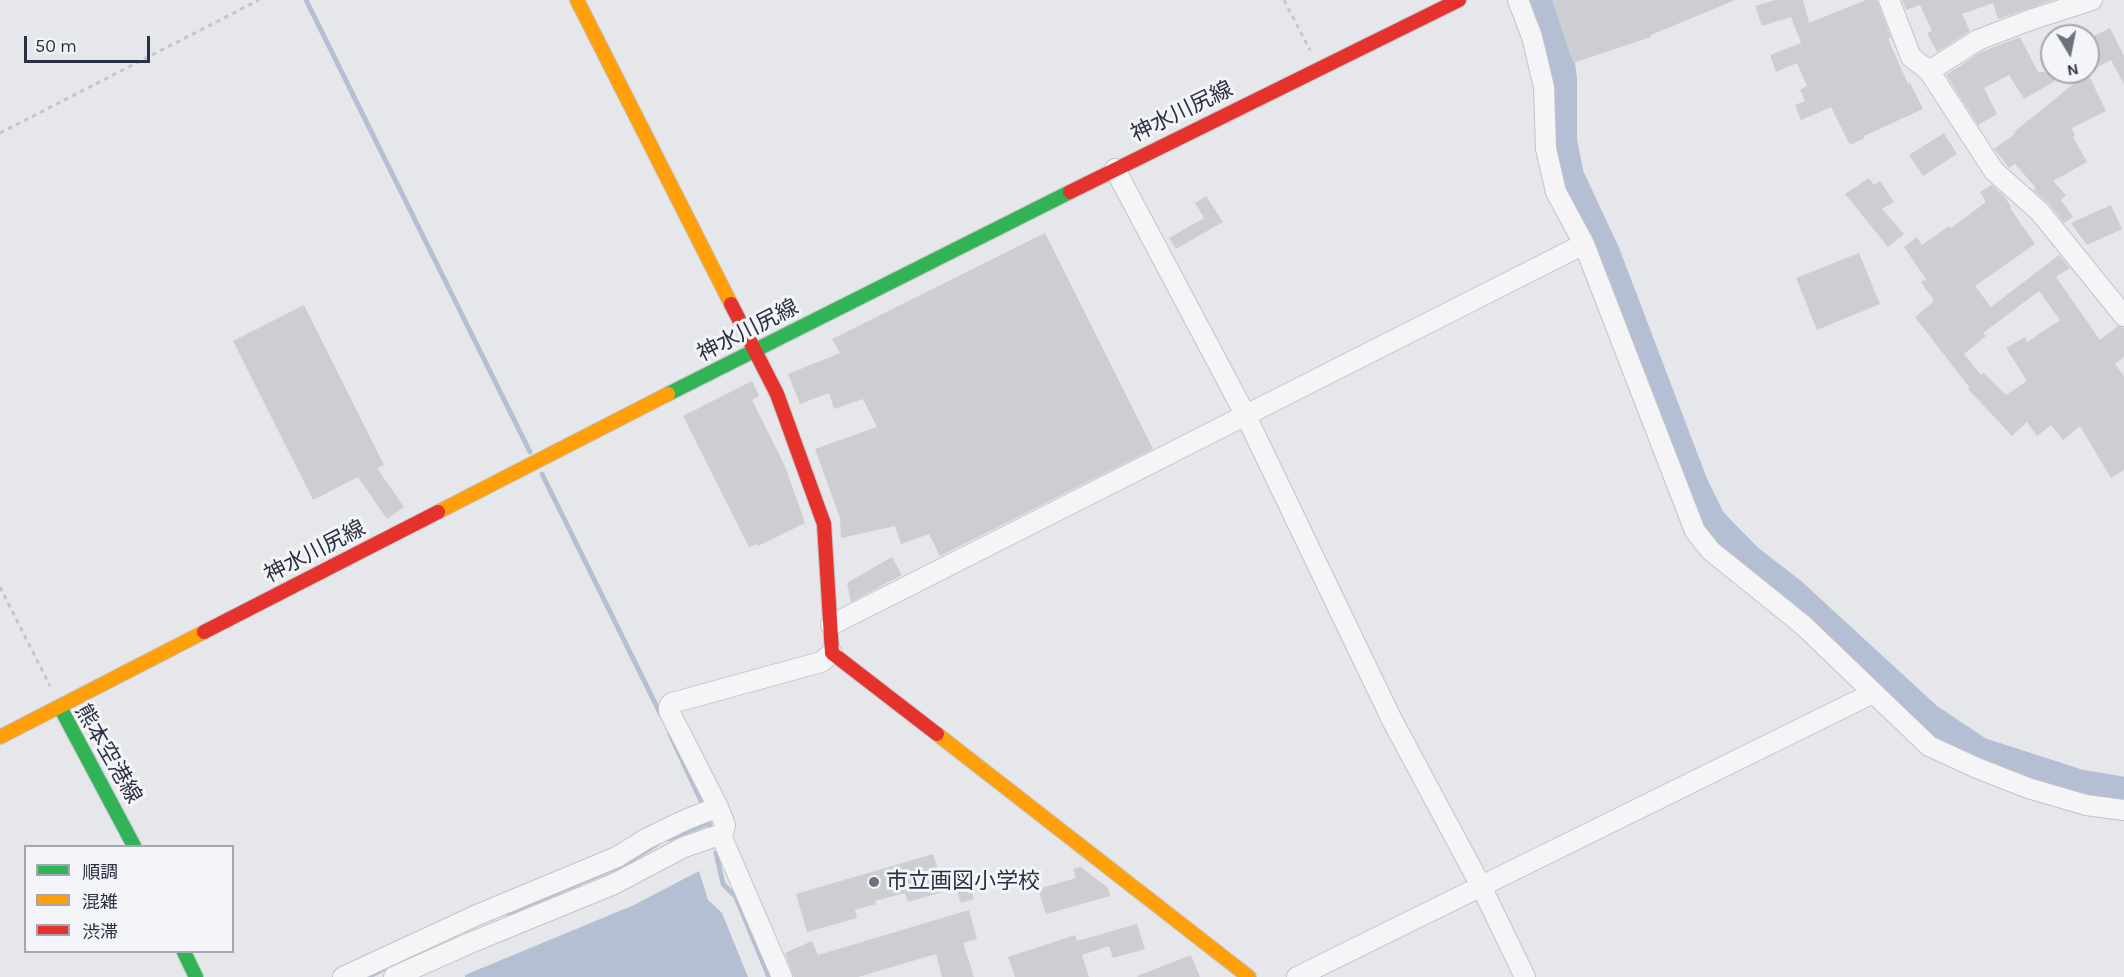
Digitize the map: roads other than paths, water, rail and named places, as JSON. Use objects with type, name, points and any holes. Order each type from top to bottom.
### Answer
[{"type":"main road","points":[[577,0],[777,394],[824,524],[832,653],[1249,977]]},
{"type":"main road","name":"神水川尻線","points":[[60,707],[497,481],[1115,169],[1459,0]]},
{"type":"main road","name":"熊本空港線","points":[[0,737],[60,707],[133,845]]},
{"type":"main road","points":[[185,953],[196,977]]},
{"type":"street","points":[[1518,0],[1532,37],[1544,87],[1546,150],[1556,192],[1584,244],[1695,531],[1711,551],[1803,625],[1929,746],[2028,788],[2076,802],[2124,810]]},
{"type":"street","points":[[1889,0],[1911,57],[1929,71],[1994,171],[2040,212],[2124,316]]},
{"type":"street","points":[[1929,71],[1978,40],[2092,0]]},
{"type":"street","points":[[1115,169],[1246,416],[1392,720],[1481,886],[1525,977]]},
{"type":"street","points":[[831,625],[1584,244]]},
{"type":"street","points":[[782,977],[722,838],[725,825],[718,807],[669,711],[670,704],[820,662],[832,653]]},
{"type":"street","points":[[1297,977],[1873,693]]},
{"type":"street","points":[[343,977],[456,924],[617,857],[646,839],[718,807]]},
{"type":"street","points":[[394,977],[614,884],[684,847],[716,836],[722,838]]},
{"type":"water","points":[[699,871],[708,900],[722,913],[748,977],[465,977],[465,975],[634,905]]},
{"type":"waterway","points":[[306,0],[530,452]]},
{"type":"waterway","points":[[1538,0],[1559,56],[1562,79],[1562,141],[1569,176],[1605,253],[1693,484],[1711,521],[1747,558],[1791,592],[1928,718],[1979,752],[2078,784],[2124,792]]},
{"type":"waterway","points":[[542,474],[661,715]]},
{"type":"waterway","points":[[670,734],[702,803]]},
{"type":"waterway","points":[[669,839],[709,823],[711,831]]},
{"type":"waterway","points":[[508,913],[625,864],[657,844]]},
{"type":"waterway","points":[[716,853],[723,884],[736,897],[769,977]]},
{"type":"waterway","points":[[368,977],[385,968]]},
{"type":"place","name":"市立画図小学校","points":[[874,882]]}]
